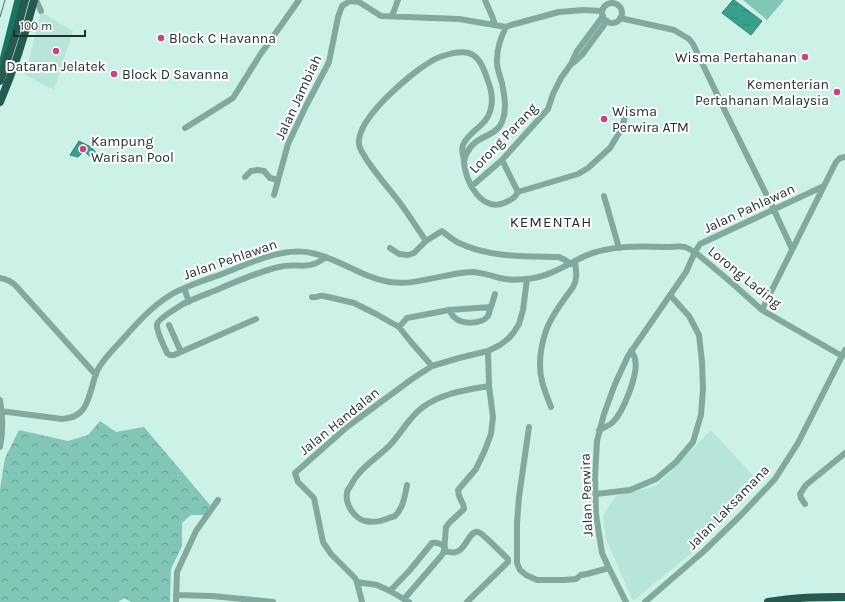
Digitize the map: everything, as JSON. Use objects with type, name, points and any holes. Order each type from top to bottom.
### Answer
[{"type":"highway","points":[[0,82],[25,0]]},
{"type":"highway","points":[[0,103],[23,41],[34,0]]},
{"type":"highway","points":[[768,602],[783,599],[812,597],[845,597]]},
{"type":"main road","points":[[0,69],[18,0]]},
{"type":"main road","points":[[0,103],[27,27],[34,0]]},
{"type":"street","points":[[185,128],[233,98],[260,55],[299,0]]},
{"type":"street","points":[[392,16],[398,0]]},
{"type":"street","points":[[485,0],[494,25]]},
{"type":"street","name":"Jalan Jambiah","points":[[278,180],[288,144],[306,106],[330,62],[338,17],[342,6],[350,1],[358,2],[367,6],[381,16],[459,19],[506,27],[559,12],[584,10],[602,14]]},
{"type":"street","points":[[608,2],[615,4],[619,3],[621,15],[616,22],[607,21],[602,14],[604,6],[608,2]]},
{"type":"street","name":"Lorong Parang","points":[[472,186],[502,160],[548,109],[561,78],[602,14]]},
{"type":"street","points":[[620,18],[674,30],[689,39],[693,44],[792,249]]},
{"type":"street","name":"Lorong Parang","points":[[571,64],[582,55],[607,21]]},
{"type":"street","points":[[464,160],[470,146],[479,139],[499,128],[503,120],[504,102],[497,60],[500,43],[506,27]]},
{"type":"street","points":[[426,241],[401,204],[372,167],[360,149],[358,143],[361,131],[373,111],[406,80],[430,62],[446,55],[461,52],[469,53],[478,59],[488,80],[492,98],[491,110],[483,124],[463,145],[462,152],[468,180],[474,190],[486,202],[493,204],[503,204],[515,197],[518,192],[578,174],[588,168],[610,148],[622,128],[627,108]]},
{"type":"street","points":[[762,310],[836,162],[840,158],[845,157]]},
{"type":"street","points":[[502,160],[518,192]]},
{"type":"street","points":[[245,177],[252,171],[264,171],[270,178],[278,180],[274,195]]},
{"type":"street","name":"Jalan Pahlawan","points":[[527,279],[538,278],[552,273],[586,256],[619,248],[685,247],[695,252],[700,244],[824,186]]},
{"type":"street","points":[[804,195],[812,197],[814,205]]},
{"type":"street","points":[[604,196],[619,248]]},
{"type":"street","points":[[390,248],[399,254],[408,255],[414,253],[426,241],[442,231],[458,243],[477,250],[496,254],[560,257],[573,262],[577,275],[576,282],[551,318],[541,349],[541,380],[551,407]]},
{"type":"street","name":"Jalan Pehlawan","points":[[1,411],[62,419],[70,418],[78,414],[84,409],[96,375],[106,357],[148,312],[166,298],[184,288],[281,253],[301,251],[310,252],[326,257],[375,279],[391,282],[418,281],[472,272],[513,280],[527,279]]},
{"type":"street","name":"Jalan Perwira","points":[[626,602],[608,568],[602,553],[598,534],[595,469],[599,430],[615,384],[630,351],[686,272],[695,252]]},
{"type":"street","name":"Lorong Lading","points":[[695,252],[762,310],[844,353]]},
{"type":"street","points":[[256,319],[174,355],[166,353],[157,329],[159,320],[184,304],[256,274],[281,266],[312,265],[326,257]]},
{"type":"street","points":[[0,278],[12,282],[16,286],[96,375]]},
{"type":"street","name":"Jalan Handalan","points":[[357,582],[355,578],[331,554],[323,542],[314,498],[298,482],[295,473],[347,427],[432,366],[488,351],[500,345],[509,338],[519,324],[524,310],[527,279]]},
{"type":"street","points":[[184,288],[189,302]]},
{"type":"street","points":[[449,310],[454,318],[463,323],[474,323],[488,316],[495,294]]},
{"type":"street","points":[[312,297],[315,298],[320,295],[354,303],[399,327],[432,366]]},
{"type":"street","points":[[596,494],[630,490],[656,479],[676,462],[693,442],[701,415],[703,389],[699,335],[689,316],[670,295]]},
{"type":"street","points":[[399,327],[407,318],[449,310],[490,307]]},
{"type":"street","points":[[169,326],[181,352]]},
{"type":"street","points":[[362,602],[357,582],[376,585],[406,600],[442,555],[446,526],[464,509],[464,504],[459,499],[458,490],[476,468],[485,450],[490,434],[493,417],[489,386],[488,351]]},
{"type":"street","points":[[599,430],[608,426],[614,421],[626,401],[635,376],[636,368],[635,358],[630,351]]},
{"type":"street","name":"Jalan Laksamana","points":[[644,602],[704,551],[775,479],[798,443],[844,353]]},
{"type":"street","points":[[408,485],[399,510],[395,516],[385,520],[374,522],[364,521],[354,514],[348,504],[347,492],[356,476],[391,444],[411,418],[422,407],[453,392],[489,386]]},
{"type":"street","points":[[0,400],[0,447]]},
{"type":"street","points":[[529,427],[519,497],[517,523],[517,563],[520,570],[526,575],[537,580],[573,580],[581,575],[608,568]]},
{"type":"street","points":[[805,504],[800,494],[806,484],[845,453]]},
{"type":"street","points":[[176,602],[177,572],[196,532],[218,500]]},
{"type":"street","points":[[390,591],[410,570],[432,543],[436,542],[441,544],[444,549],[456,552],[465,545],[474,532],[477,532],[484,536],[508,559],[508,562],[467,602]]},
{"type":"street","points":[[176,595],[212,596],[273,602]]},
{"type":"shaded area","name":"Dataran Jelatek","points":[[41,12],[73,31],[54,90],[25,75]]},
{"type":"shaded area","points":[[711,430],[758,481],[694,551],[633,601],[606,539],[603,515],[616,496],[656,486]]},
{"type":"green space","points":[[743,0],[784,0],[767,20]]},
{"type":"green space","points":[[100,421],[116,432],[144,427],[210,505],[205,515],[191,515],[182,523],[182,546],[171,569],[170,602],[131,602],[124,598],[118,602],[0,602],[0,489],[5,458],[19,430],[68,441],[88,435]]},
{"type":"water","points":[[733,0],[762,21],[751,35],[722,13]]},
{"type":"water","name":"Kampung Warisan Pool","points":[[79,141],[91,147],[99,156],[93,159],[84,151],[78,157],[70,155]]},
{"type":"tram line","points":[[0,17],[5,0]]},
{"type":"place","name":"Block C Havanna","points":[[161,38]]},
{"type":"place","name":"Dataran Jelatek","points":[[56,51]]},
{"type":"place","name":"Wisma Pertahanan","points":[[805,57]]},
{"type":"place","name":"Block D Savanna","points":[[114,74]]},
{"type":"place","name":"Kementerian Pertahanan Malaysia","points":[[837,92]]},
{"type":"place","name":"Wisma Perwira ATM","points":[[604,119]]},
{"type":"place","name":"Kampung Warisan Pool","points":[[83,149]]},
{"type":"district","name":"KEMENTAH","points":[[551,222]]}]
